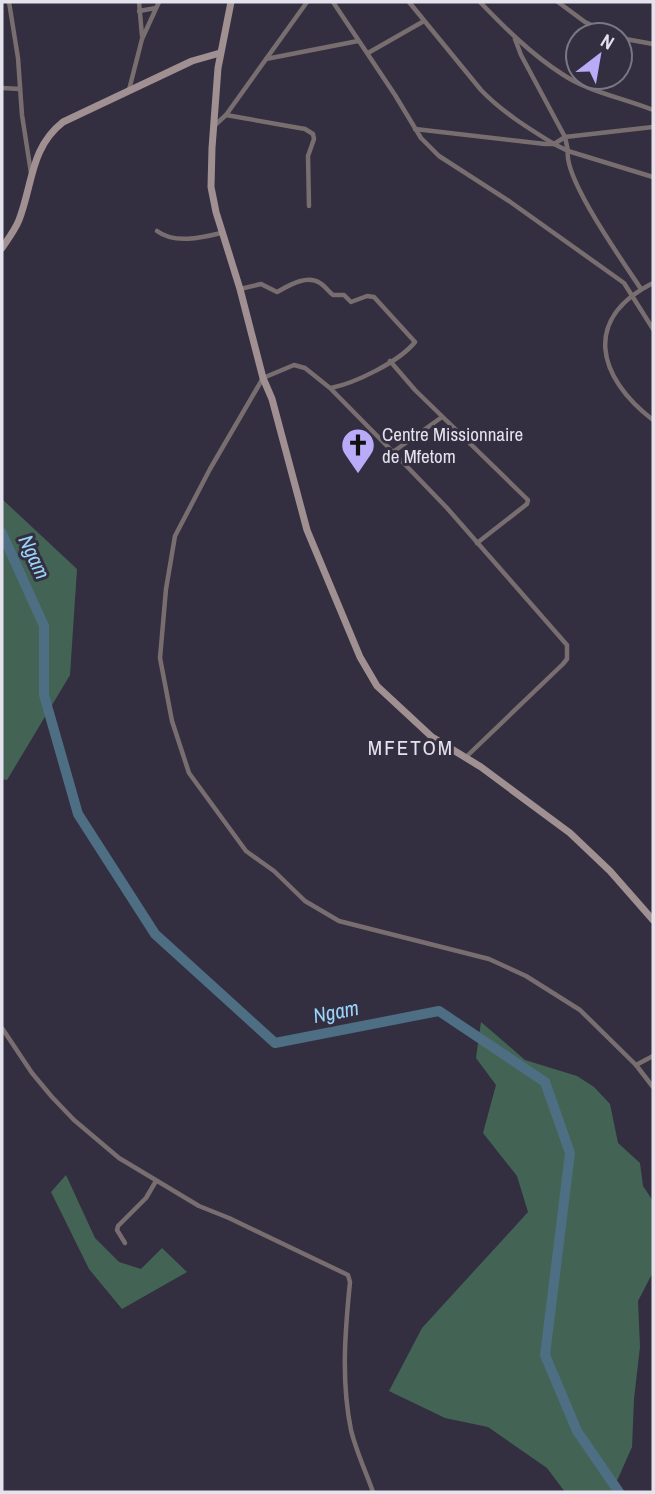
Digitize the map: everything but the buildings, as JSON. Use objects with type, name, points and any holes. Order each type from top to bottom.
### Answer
[{"type":"street","points":[[9,2],[31,173]]},
{"type":"street","points":[[139,2],[142,39]]},
{"type":"street","points":[[129,92],[142,39],[159,2]]},
{"type":"street","points":[[231,2],[220,53],[211,187],[221,233],[240,289],[263,378],[272,399],[307,530],[369,676],[432,737],[466,757],[570,833],[610,871],[653,920]]},
{"type":"street","points":[[214,126],[226,116],[307,2]]},
{"type":"street","points":[[332,2],[368,53],[421,138],[439,156],[509,201],[624,283],[653,329]]},
{"type":"street","points":[[409,2],[492,102],[568,151],[653,177]]},
{"type":"street","points":[[480,2],[515,38],[562,74],[597,91],[653,110]]},
{"type":"street","points":[[558,2],[583,21]]},
{"type":"street","points":[[139,10],[156,8]]},
{"type":"street","points":[[368,53],[424,21]]},
{"type":"street","points":[[515,38],[521,55],[565,137],[570,170],[641,289]]},
{"type":"street","points":[[266,59],[358,41]]},
{"type":"street","points":[[634,41],[653,44]]},
{"type":"street","points":[[2,248],[19,221],[31,173],[48,134],[63,122],[192,61],[220,53]]},
{"type":"street","points":[[2,88],[20,89]]},
{"type":"street","points":[[226,116],[305,129],[313,134],[308,156],[309,206]]},
{"type":"street","points":[[415,129],[545,145],[554,144],[565,137],[653,127]]},
{"type":"street","points":[[157,231],[172,238],[196,238],[221,233]]},
{"type":"street","points":[[240,289],[261,284],[277,292],[290,284],[309,280],[320,283],[333,295],[344,295],[351,302],[367,296],[376,298],[415,342],[390,361],[347,384],[330,388]]},
{"type":"street","points":[[653,283],[631,295],[613,316],[604,335],[606,354],[624,392],[653,420]]},
{"type":"street","points":[[390,361],[528,500],[527,504],[477,542]]},
{"type":"street","points":[[466,757],[563,664],[568,652],[563,638],[394,452],[330,388],[305,368],[294,365],[263,378],[236,422],[175,536],[166,589],[160,658],[172,721],[189,773],[246,851],[274,871],[305,901],[339,921],[489,959],[526,976],[580,1010],[636,1065],[653,1087]]},
{"type":"street","points":[[394,452],[442,416]]},
{"type":"street","points":[[2,1028],[32,1073],[74,1120],[119,1158],[199,1206],[348,1275],[350,1282],[344,1353],[345,1396],[353,1437],[373,1492]]},
{"type":"street","points":[[636,1065],[653,1056]]},
{"type":"street","points":[[125,1243],[117,1230],[118,1226],[146,1198],[156,1181]]},
{"type":"green space","points":[[2,499],[77,569],[70,675],[7,780],[2,779]]},
{"type":"green space","points":[[481,1022],[525,1060],[577,1076],[594,1087],[610,1104],[618,1143],[640,1163],[643,1186],[653,1201],[653,1272],[638,1301],[640,1347],[632,1447],[612,1492],[565,1492],[547,1468],[488,1427],[445,1418],[389,1391],[422,1328],[528,1212],[517,1176],[483,1133],[496,1085],[476,1058]]},
{"type":"green space","points":[[66,1175],[95,1238],[119,1262],[141,1269],[162,1248],[187,1272],[122,1309],[89,1269],[51,1192]]},
{"type":"waterway","name":"Ngam","points":[[2,533],[44,626],[44,695],[78,814],[155,934],[275,1043],[439,1011],[545,1082],[570,1153],[545,1355],[577,1431],[619,1492]]},
{"type":"place","name":"Centre Missionnaire de Mfetom","points":[[358,475]]},
{"type":"district","name":"MFETOM","points":[[411,748]]}]
